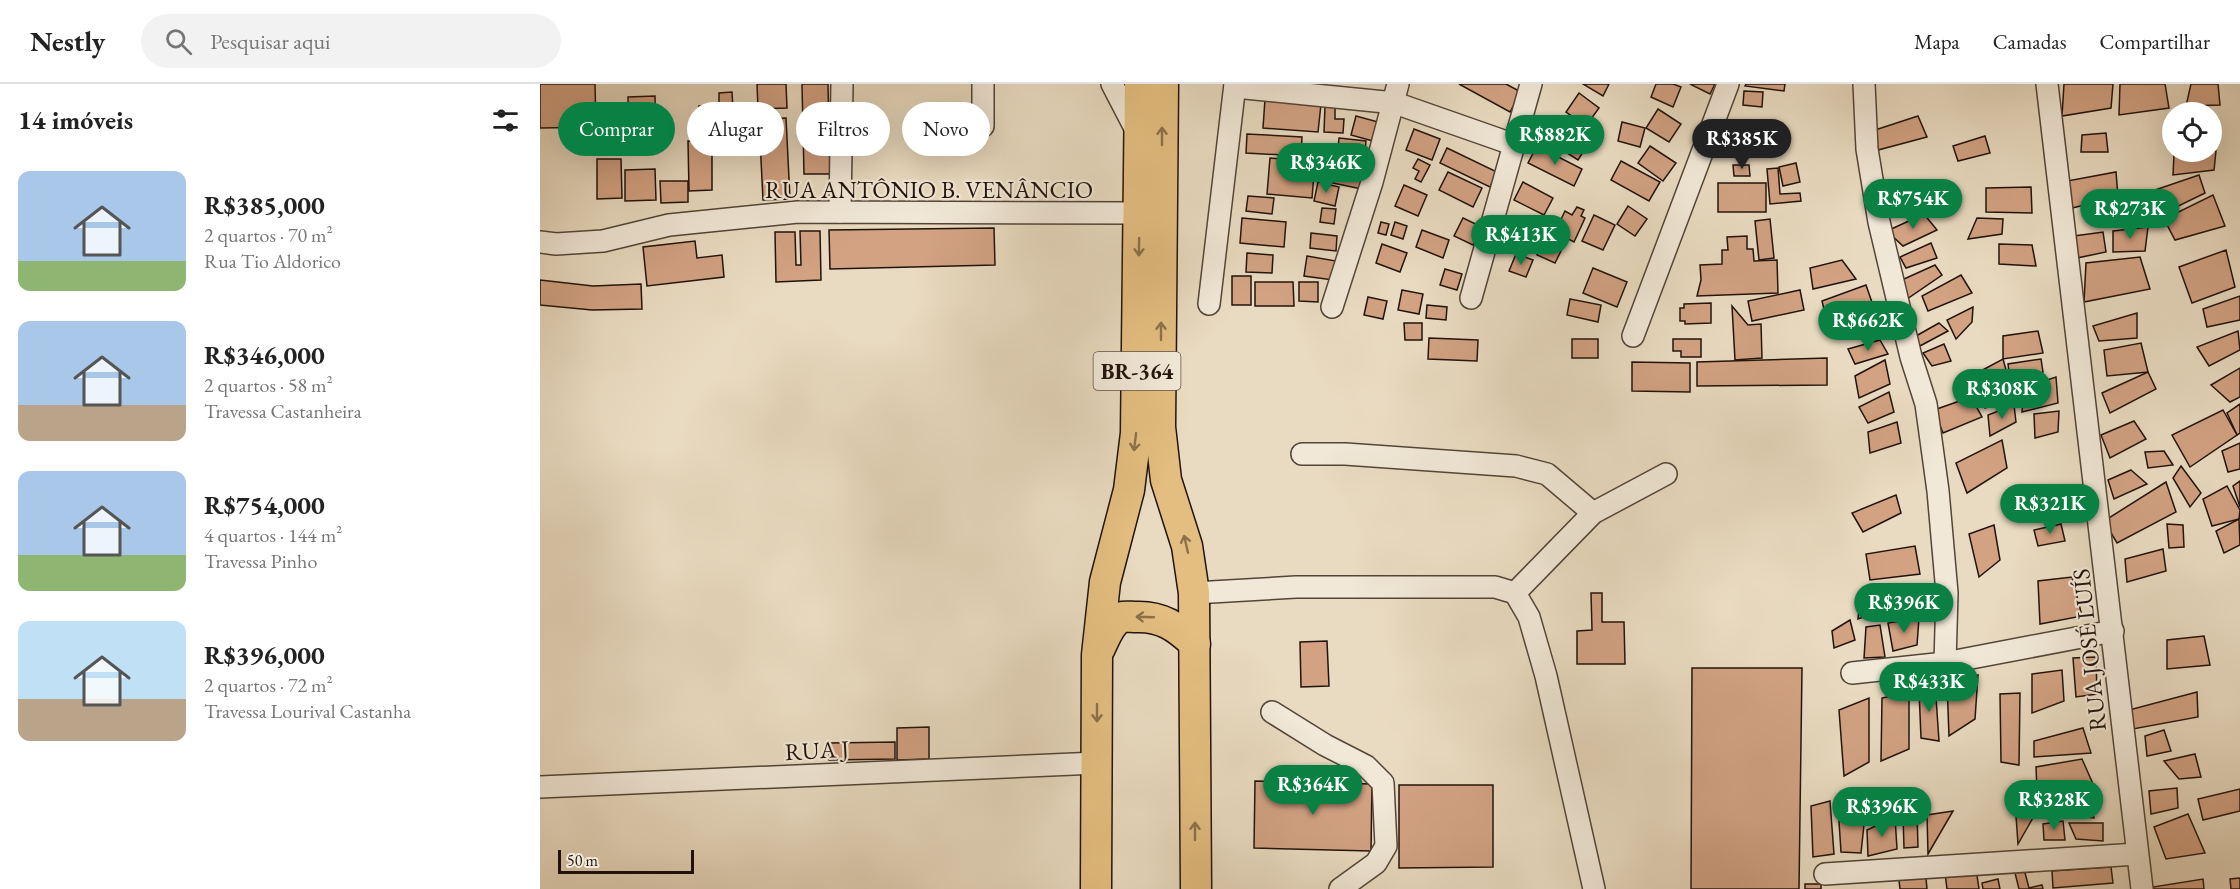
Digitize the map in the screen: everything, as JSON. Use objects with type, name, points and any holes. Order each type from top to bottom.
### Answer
[{"type":"highway","name":"BR-364","points":[[1096,889],[1097,655],[1105,582],[1129,490],[1136,433],[1140,84]]},
{"type":"highway","name":"BR-364","points":[[1163,84],[1160,426],[1166,480],[1187,546],[1194,594],[1196,889]]},
{"type":"highway","points":[[1097,655],[1110,627],[1122,617],[1149,616],[1162,620],[1174,626],[1195,644]]},
{"type":"street","points":[[840,212],[842,84]]},
{"type":"street","points":[[983,84],[983,102]]},
{"type":"street","points":[[1112,84],[1140,139]]},
{"type":"street","points":[[1471,298],[1531,84]]},
{"type":"street","points":[[1633,336],[1728,84]]},
{"type":"street","points":[[1864,84],[1867,149],[1879,222],[1911,357],[1926,405],[1931,440],[1947,593],[1945,663]]},
{"type":"street","name":"RUA JOSÉ LUÍS","points":[[2047,84],[2113,631],[2136,854],[2142,889]]},
{"type":"street","points":[[1209,304],[1235,86],[1397,94],[1515,145]]},
{"type":"street","points":[[1332,307],[1397,94]]},
{"type":"street","name":"RUA ANTÔNIO B. VENÂNCIO","points":[[540,242],[556,244],[603,241],[669,225],[798,212],[1140,213]]},
{"type":"street","points":[[1302,454],[1345,454],[1516,466],[1547,474],[1593,513]]},
{"type":"street","points":[[1515,593],[1593,513],[1666,474]]},
{"type":"street","points":[[1194,594],[1325,587],[1495,587],[1515,593],[1529,617],[1546,676],[1594,889]]},
{"type":"street","points":[[1852,673],[1945,663],[2113,631]]},
{"type":"street","points":[[1272,712],[1325,745],[1366,766],[1383,783],[1386,846],[1376,863],[1340,889]]},
{"type":"street","name":"RUA J","points":[[540,788],[1097,763]]},
{"type":"street","points":[[1825,874],[2136,854]]},
{"type":"building","points":[[540,84],[595,84],[595,102],[558,102],[558,128],[540,128]]},
{"type":"building","points":[[757,84],[786,84],[787,108],[784,108],[784,102],[758,102]]},
{"type":"building","points":[[802,84],[828,84],[828,102],[802,102]]},
{"type":"building","points":[[1459,84],[1506,84],[1521,92],[1510,112]]},
{"type":"building","points":[[1583,84],[1609,84],[1603,96]]},
{"type":"building","points":[[1656,84],[1673,84],[1681,87],[1673,107],[1651,97]]},
{"type":"building","points":[[1690,84],[1715,84],[1710,94]]},
{"type":"building","points":[[1746,84],[1785,84],[1784,91],[1745,86]]},
{"type":"building","points":[[2064,84],[2113,84],[2111,108],[2062,116]]},
{"type":"building","points":[[2120,84],[2165,84],[2168,102],[2162,102],[2162,109],[2119,115]]},
{"type":"building","points":[[2191,84],[2218,84],[2220,102],[2187,102]]},
{"type":"building","points":[[1744,91],[1763,92],[1762,107],[1743,105]]},
{"type":"building","points":[[732,92],[733,102],[719,102],[719,93]]},
{"type":"building","points":[[1579,93],[1599,108],[1586,126],[1566,112]]},
{"type":"building","points":[[655,96],[655,102],[628,102],[628,97]]},
{"type":"building","points":[[1265,99],[1321,104],[1318,132],[1263,128]]},
{"type":"building","points":[[1325,106],[1335,107],[1335,119],[1344,119],[1343,133],[1324,132]]},
{"type":"building","points":[[1658,109],[1681,124],[1669,142],[1646,128]]},
{"type":"building","points":[[1356,116],[1378,122],[1373,141],[1351,135]]},
{"type":"building","points":[[1918,116],[1927,137],[1878,150],[1872,131]]},
{"type":"building","points":[[784,118],[786,118],[790,199],[763,200],[761,156],[784,156]]},
{"type":"building","points":[[1561,119],[1591,140],[1578,160],[1547,140]]},
{"type":"building","points":[[1622,122],[1645,128],[1640,147],[1618,141]]},
{"type":"building","points":[[1742,126],[1759,128],[1758,141],[1740,138]]},
{"type":"building","points":[[1414,129],[1440,139],[1432,160],[1406,150]]},
{"type":"building","points":[[2106,133],[2108,152],[2081,152],[2082,135]]},
{"type":"building","points":[[1247,134],[1302,137],[1301,156],[1246,153]]},
{"type":"building","points":[[1985,136],[1990,153],[1958,161],[1953,146]]},
{"type":"building","points":[[1339,138],[1366,141],[1364,163],[1337,160]]},
{"type":"building","points":[[1537,146],[1582,169],[1574,186],[1528,163]]},
{"type":"building","points":[[1650,146],[1676,163],[1663,181],[1638,163]]},
{"type":"building","points":[[1447,148],[1497,172],[1490,187],[1440,163]]},
{"type":"building","points":[[688,156],[712,156],[712,190],[689,191]]},
{"type":"building","points":[[804,156],[830,156],[830,174],[804,174]]},
{"type":"building","points":[[1270,158],[1315,162],[1312,198],[1267,194]]},
{"type":"building","points":[[597,159],[621,159],[622,198],[597,199]]},
{"type":"building","points":[[1418,159],[1430,165],[1421,182],[1415,179],[1419,171],[1413,168]]},
{"type":"building","points":[[1621,161],[1660,182],[1649,201],[1611,180]]},
{"type":"building","points":[[1327,162],[1366,170],[1362,189],[1323,181]]},
{"type":"building","points":[[2174,162],[2215,162],[2214,170],[2173,175]]},
{"type":"building","points":[[1796,163],[1800,182],[1783,186],[1779,167]]},
{"type":"building","points":[[1733,165],[1749,165],[1750,176],[1734,176]]},
{"type":"building","points":[[1778,168],[1780,194],[1800,193],[1801,201],[1770,204],[1767,169]]},
{"type":"building","points":[[655,169],[656,200],[625,201],[625,170]]},
{"type":"building","points":[[1448,172],[1482,188],[1473,207],[1439,190]]},
{"type":"building","points":[[2116,172],[2118,197],[2068,209],[2067,181]]},
{"type":"building","points":[[2199,175],[2205,193],[2156,217],[2152,191]]},
{"type":"building","points":[[1920,180],[1933,200],[1894,216],[1889,196]]},
{"type":"building","points":[[660,181],[688,181],[688,202],[661,203]]},
{"type":"building","points":[[1318,182],[1339,187],[1335,206],[1314,201]]},
{"type":"building","points":[[1523,182],[1553,198],[1544,215],[1514,200]]},
{"type":"building","points":[[1718,183],[1766,183],[1766,212],[1718,212]]},
{"type":"building","points":[[1404,185],[1427,195],[1418,216],[1395,206]]},
{"type":"building","points":[[2031,187],[2032,213],[1986,212],[1986,188]]},
{"type":"building","points":[[2213,195],[2225,226],[2175,240],[2164,219]]},
{"type":"building","points":[[1248,196],[1274,198],[1272,214],[1246,211]]},
{"type":"building","points":[[1628,206],[1647,219],[1635,236],[1617,224]]},
{"type":"building","points":[[1577,207],[1584,210],[1581,216],[1585,218],[1574,242],[1555,232],[1565,211],[1572,215]]},
{"type":"building","points":[[1322,208],[1336,209],[1334,224],[1320,222]]},
{"type":"building","points":[[1924,214],[1937,230],[1903,246],[1887,231]]},
{"type":"building","points":[[1594,215],[1615,225],[1603,250],[1582,241]]},
{"type":"building","points":[[1242,218],[1286,222],[1284,247],[1240,243]]},
{"type":"building","points":[[1463,218],[1482,227],[1473,245],[1454,236]]},
{"type":"building","points":[[1977,218],[2003,219],[2002,234],[1968,239]]},
{"type":"building","points":[[1770,219],[1774,258],[1759,260],[1755,221]]},
{"type":"building","points":[[1381,222],[1389,224],[1386,235],[1378,233]]},
{"type":"building","points":[[1395,222],[1407,226],[1403,239],[1391,235]]},
{"type":"building","points":[[2148,227],[2145,251],[2113,252],[2113,231]]},
{"type":"building","points":[[994,228],[995,265],[830,269],[829,230]]},
{"type":"building","points":[[1422,230],[1449,240],[1443,258],[1416,247]]},
{"type":"building","points":[[800,231],[820,231],[821,280],[776,282],[775,232],[795,232],[796,265],[801,265]]},
{"type":"building","points":[[2103,232],[2106,252],[2072,259],[2067,237]]},
{"type":"building","points":[[1311,233],[1337,236],[1336,251],[1310,248]]},
{"type":"building","points":[[1547,234],[1565,243],[1555,263],[1537,255]]},
{"type":"building","points":[[1747,236],[1747,249],[1753,249],[1754,261],[1777,260],[1778,293],[1697,296],[1701,280],[1700,265],[1722,264],[1722,250],[1728,250],[1727,237]]},
{"type":"building","points":[[695,241],[697,258],[722,255],[724,277],[647,286],[643,247]]},
{"type":"building","points":[[1931,243],[1937,258],[1906,268],[1900,257]]},
{"type":"building","points":[[1382,244],[1407,253],[1400,272],[1376,263]]},
{"type":"building","points":[[1999,244],[2032,245],[2036,266],[1999,264]]},
{"type":"building","points":[[2226,250],[2235,287],[2192,303],[2179,267]]},
{"type":"building","points":[[1247,253],[1273,255],[1272,273],[1246,272]]},
{"type":"building","points":[[1516,254],[1533,260],[1526,277],[1509,271]]},
{"type":"building","points":[[1307,256],[1336,261],[1333,280],[1304,276]]},
{"type":"building","points":[[2140,257],[2150,289],[2084,302],[2086,263]]},
{"type":"building","points":[[1842,260],[1856,279],[1813,289],[1810,268]]},
{"type":"building","points":[[1935,265],[1942,275],[1907,299],[1895,283]]},
{"type":"building","points":[[1593,268],[1627,282],[1617,307],[1583,293]]},
{"type":"building","points":[[1445,269],[1462,274],[1457,290],[1440,285]]},
{"type":"building","points":[[1961,275],[1972,293],[1928,311],[1922,296]]},
{"type":"building","points":[[1232,276],[1251,276],[1251,305],[1232,305]]},
{"type":"building","points":[[540,280],[593,286],[641,284],[642,309],[592,310],[540,305]]},
{"type":"building","points":[[1255,282],[1293,282],[1294,306],[1255,306]]},
{"type":"building","points":[[1299,282],[1318,282],[1318,302],[1299,301]]},
{"type":"building","points":[[1866,285],[1875,311],[1828,326],[1822,301]]},
{"type":"building","points":[[1402,290],[1423,294],[1419,314],[1398,310]]},
{"type":"building","points":[[1800,290],[1804,310],[1752,321],[1748,301]]},
{"type":"building","points":[[2240,296],[2240,320],[2207,327],[2203,309]]},
{"type":"building","points":[[1368,297],[1387,301],[1383,319],[1364,315]]},
{"type":"building","points":[[1570,299],[1601,305],[1598,322],[1567,315]]},
{"type":"building","points":[[1711,303],[1711,323],[1685,324],[1685,321],[1680,321],[1680,308],[1684,308],[1684,304]]},
{"type":"building","points":[[1427,305],[1447,307],[1446,320],[1426,318]]},
{"type":"building","points":[[1732,306],[1748,325],[1761,324],[1762,358],[1735,360]]},
{"type":"building","points":[[1973,307],[1972,322],[1956,339],[1947,320]]},
{"type":"building","points":[[2137,313],[2137,338],[2099,341],[2093,326]]},
{"type":"building","points":[[1404,323],[1422,323],[1422,340],[1405,340]]},
{"type":"building","points":[[1939,323],[1948,331],[1918,347],[1916,336]]},
{"type":"building","points":[[2038,331],[2043,353],[2003,359],[2003,336]]},
{"type":"building","points":[[2238,331],[2240,350],[2209,366],[2197,347]]},
{"type":"building","points":[[1429,338],[1478,340],[1477,361],[1428,359]]},
{"type":"building","points":[[1572,339],[1598,339],[1598,358],[1572,358]]},
{"type":"building","points":[[1673,339],[1701,339],[1701,357],[1681,357],[1681,351],[1673,351]]},
{"type":"building","points":[[1880,340],[1888,354],[1855,364],[1848,349]]},
{"type":"building","points":[[2141,343],[2148,372],[2107,376],[2104,350]]},
{"type":"building","points":[[1944,344],[1951,361],[1932,366],[1923,353]]},
{"type":"building","points":[[1827,358],[1827,385],[1697,386],[1697,362]]},
{"type":"building","points":[[2003,359],[2014,399],[1985,408],[1977,373]]},
{"type":"building","points":[[2041,359],[2043,372],[2011,388],[2008,364]]},
{"type":"building","points":[[1885,360],[1890,384],[1859,398],[1855,376]]},
{"type":"building","points":[[1632,362],[1690,363],[1690,392],[1632,391]]},
{"type":"building","points":[[2240,368],[2240,397],[2230,402],[2211,385]]},
{"type":"building","points":[[2148,372],[2156,389],[2110,413],[2102,393]]},
{"type":"building","points":[[2056,377],[2058,403],[2022,412],[2024,388]]},
{"type":"building","points":[[1889,392],[1894,412],[1868,423],[1859,407]]},
{"type":"building","points":[[1971,397],[1982,417],[1943,433],[1934,410]]},
{"type":"building","points":[[2240,404],[2240,433],[2237,435],[2227,413]]},
{"type":"building","points":[[2014,405],[2016,422],[1990,436],[1988,415]]},
{"type":"building","points":[[2223,410],[2237,435],[2190,467],[2172,435]]},
{"type":"building","points":[[2059,411],[2058,432],[2035,438],[2034,414]]},
{"type":"building","points":[[2134,421],[2146,439],[2110,458],[2101,435]]},
{"type":"building","points":[[1897,422],[1901,443],[1870,453],[1868,432]]},
{"type":"building","points":[[2002,440],[2007,468],[1967,493],[1956,463]]},
{"type":"building","points":[[2240,443],[2240,469],[2228,472],[2222,451]]},
{"type":"building","points":[[2164,451],[2173,465],[2148,468],[2145,452]]},
{"type":"building","points":[[2181,466],[2201,493],[2190,507],[2173,478]]},
{"type":"building","points":[[2131,470],[2147,484],[2114,499],[2108,480]]},
{"type":"building","points":[[2240,481],[2240,507],[2233,486]]},
{"type":"building","points":[[2166,482],[2176,512],[2117,543],[2104,521]]},
{"type":"building","points":[[2227,486],[2240,510],[2239,519],[2212,526],[2203,499]]},
{"type":"building","points":[[1896,495],[1901,513],[1863,532],[1852,513]]},
{"type":"building","points":[[2068,496],[2069,516],[2038,519],[2036,506]]},
{"type":"building","points":[[2239,519],[2240,545],[2224,553],[2216,531]]},
{"type":"building","points":[[2061,524],[2065,541],[2038,546],[2034,530]]},
{"type":"building","points":[[2167,524],[2183,525],[2184,547],[2169,548]]},
{"type":"building","points":[[1994,525],[2000,560],[1979,577],[1969,534]]},
{"type":"building","points":[[1915,546],[1920,574],[1870,580],[1866,554]]},
{"type":"building","points":[[2163,549],[2166,571],[2127,582],[2125,559]]},
{"type":"building","points":[[2072,577],[2082,616],[2040,624],[2038,581]]},
{"type":"building","points":[[1882,585],[1887,609],[1858,619],[1861,591]]},
{"type":"building","points":[[1591,593],[1602,593],[1602,622],[1624,622],[1625,664],[1577,664],[1577,631],[1592,630]]},
{"type":"building","points":[[1919,618],[1917,645],[1893,651],[1888,623]]},
{"type":"building","points":[[1850,620],[1855,640],[1834,648],[1832,631]]},
{"type":"building","points":[[1880,625],[1885,657],[1864,658],[1866,627]]},
{"type":"building","points":[[2204,636],[2210,665],[2167,669],[2167,640]]},
{"type":"building","points":[[1327,641],[1329,686],[1301,687],[1300,642]]},
{"type":"building","points":[[2096,657],[2097,694],[2076,697],[2073,658]]},
{"type":"building","points":[[1692,668],[1802,668],[1799,889],[1691,889]]},
{"type":"building","points":[[2062,670],[2064,701],[2032,713],[2032,674]]},
{"type":"building","points":[[1978,675],[1975,719],[1949,736],[1947,683]]},
{"type":"building","points":[[1935,683],[1939,741],[1921,738],[1919,690]]},
{"type":"building","points":[[1909,692],[1909,749],[1881,761],[1882,698]]},
{"type":"building","points":[[2197,692],[2198,717],[2133,729],[2129,710]]},
{"type":"building","points":[[2020,693],[2019,765],[2001,762],[2000,694]]},
{"type":"building","points":[[1869,698],[1869,762],[1844,776],[1839,710]]},
{"type":"building","points":[[929,727],[929,759],[897,760],[897,728]]},
{"type":"building","points":[[2083,728],[2091,753],[2034,757],[2034,741]]},
{"type":"building","points":[[2164,730],[2171,751],[2147,756],[2145,736]]},
{"type":"building","points":[[895,742],[895,759],[829,760],[829,743]]},
{"type":"building","points":[[2195,754],[2201,777],[2179,779],[2164,761]]},
{"type":"building","points":[[2082,759],[2093,784],[2037,791],[2036,767]]},
{"type":"building","points":[[1255,781],[1372,784],[1371,851],[1254,848]]},
{"type":"building","points":[[1399,785],[1493,785],[1493,867],[1399,868]]},
{"type":"building","points":[[2177,788],[2178,808],[2151,814],[2149,791]]},
{"type":"building","points":[[2240,789],[2240,811],[2203,820],[2198,799]]},
{"type":"building","points":[[2087,791],[2094,818],[2061,815],[2062,795]]},
{"type":"building","points":[[1830,801],[1834,854],[1813,857],[1811,806]]},
{"type":"building","points":[[2038,809],[2018,844],[2016,816]]},
{"type":"building","points":[[1953,811],[1928,854],[1927,815]]},
{"type":"building","points":[[1917,814],[1918,847],[1904,848],[1903,815]]},
{"type":"building","points":[[2188,814],[2205,853],[2166,859],[2154,827]]},
{"type":"building","points":[[1865,815],[1861,853],[1841,852],[1839,821]]},
{"type":"building","points":[[1895,817],[1897,849],[1868,856],[1867,830]]},
{"type":"building","points":[[2063,821],[2065,840],[2044,840],[2043,824]]},
{"type":"building","points":[[2069,823],[2103,823],[2103,841],[2076,839]]},
{"type":"building","points":[[2023,865],[2029,888],[2042,885],[2043,889],[2019,889],[2014,869]]},
{"type":"building","points":[[2111,867],[2113,883],[2053,888],[2052,871]]},
{"type":"building","points":[[1976,869],[1979,889],[1947,889],[1945,873]]},
{"type":"building","points":[[1926,878],[1927,889],[1900,889],[1899,880]]},
{"type":"building","points":[[2240,878],[2240,889],[2231,889],[2230,879]]},
{"type":"building","points":[[1998,879],[2000,889],[1983,889],[1982,883]]},
{"type":"building","points":[[2203,879],[2204,889],[2154,889],[2153,887]]},
{"type":"building","points":[[1805,884],[1821,884],[1821,889],[1805,889]]}]
